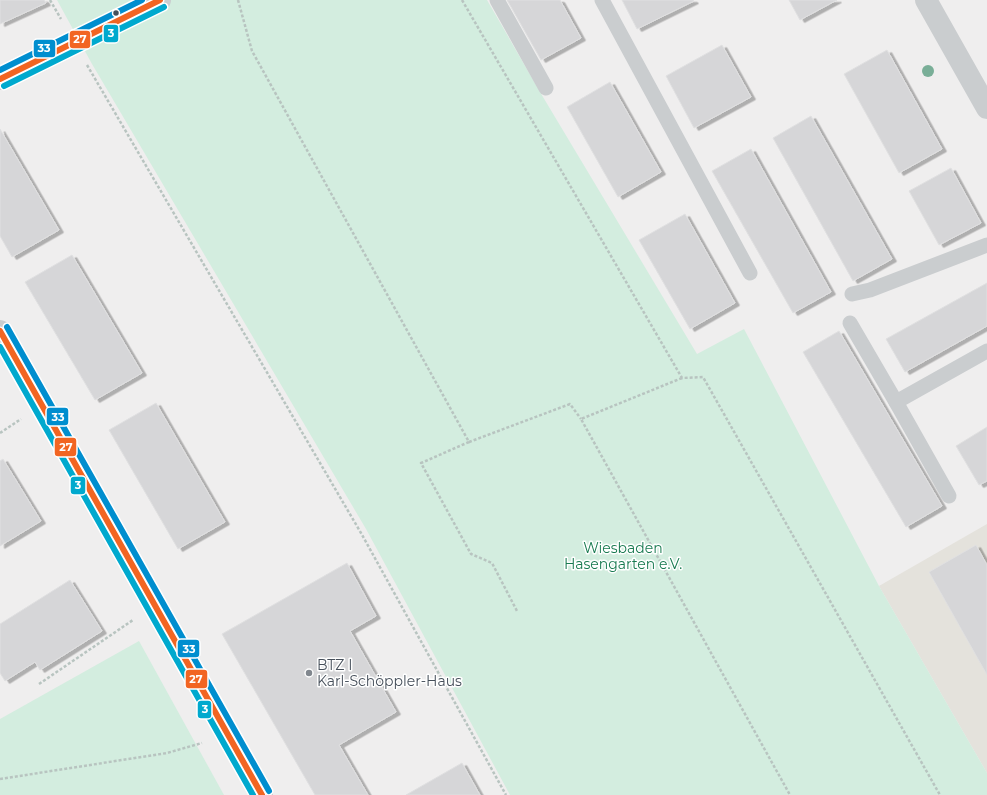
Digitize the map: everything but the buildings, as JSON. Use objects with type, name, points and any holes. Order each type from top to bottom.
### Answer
[{"type":"street","points":[[0,79],[160,0]]},
{"type":"street","points":[[926,0],[987,108]]},
{"type":"street","points":[[0,331],[262,795]]},
{"type":"lane","points":[[496,0],[546,88]]},
{"type":"lane","points":[[602,0],[750,272]]},
{"type":"lane","points":[[852,294],[870,290],[987,245]]},
{"type":"lane","points":[[850,323],[949,496]]},
{"type":"lane","points":[[896,402],[987,351]]},
{"type":"path","points":[[238,0],[252,51],[469,442]]},
{"type":"path","points":[[462,0],[682,378]]},
{"type":"path","points":[[74,43],[361,533],[506,795]]},
{"type":"path","points":[[581,419],[682,378],[704,377],[940,795]]},
{"type":"path","points":[[518,611],[492,563],[471,554],[421,463],[469,442],[570,404],[581,419],[790,795]]},
{"type":"path","points":[[39,684],[155,606]]},
{"type":"path","points":[[0,779],[167,754],[228,735]]},
{"type":"shaded area","points":[[987,524],[987,773],[879,586]]},
{"type":"green space","name":"Wiesbaden Hasengarten e.V.","points":[[57,0],[487,0],[543,97],[697,354],[744,329],[879,586],[987,773],[987,795],[510,795],[366,529],[92,64]]},
{"type":"green space","points":[[139,641],[224,795],[0,795],[0,719]]},
{"type":"transit line","name":"33","points":[[0,70],[142,0]]},
{"type":"transit line","name":"27","points":[[0,79],[160,0]]},
{"type":"transit line","name":"3","points":[[4,86],[164,7]]},
{"type":"transit line","name":"33","points":[[7,327],[269,791]]},
{"type":"transit line","name":"27","points":[[0,331],[262,795]]},
{"type":"transit line","name":"3","points":[[0,347],[253,795]]},
{"type":"place","name":"BTZ I Karl-Schöppler-Haus","points":[[309,673]]}]
